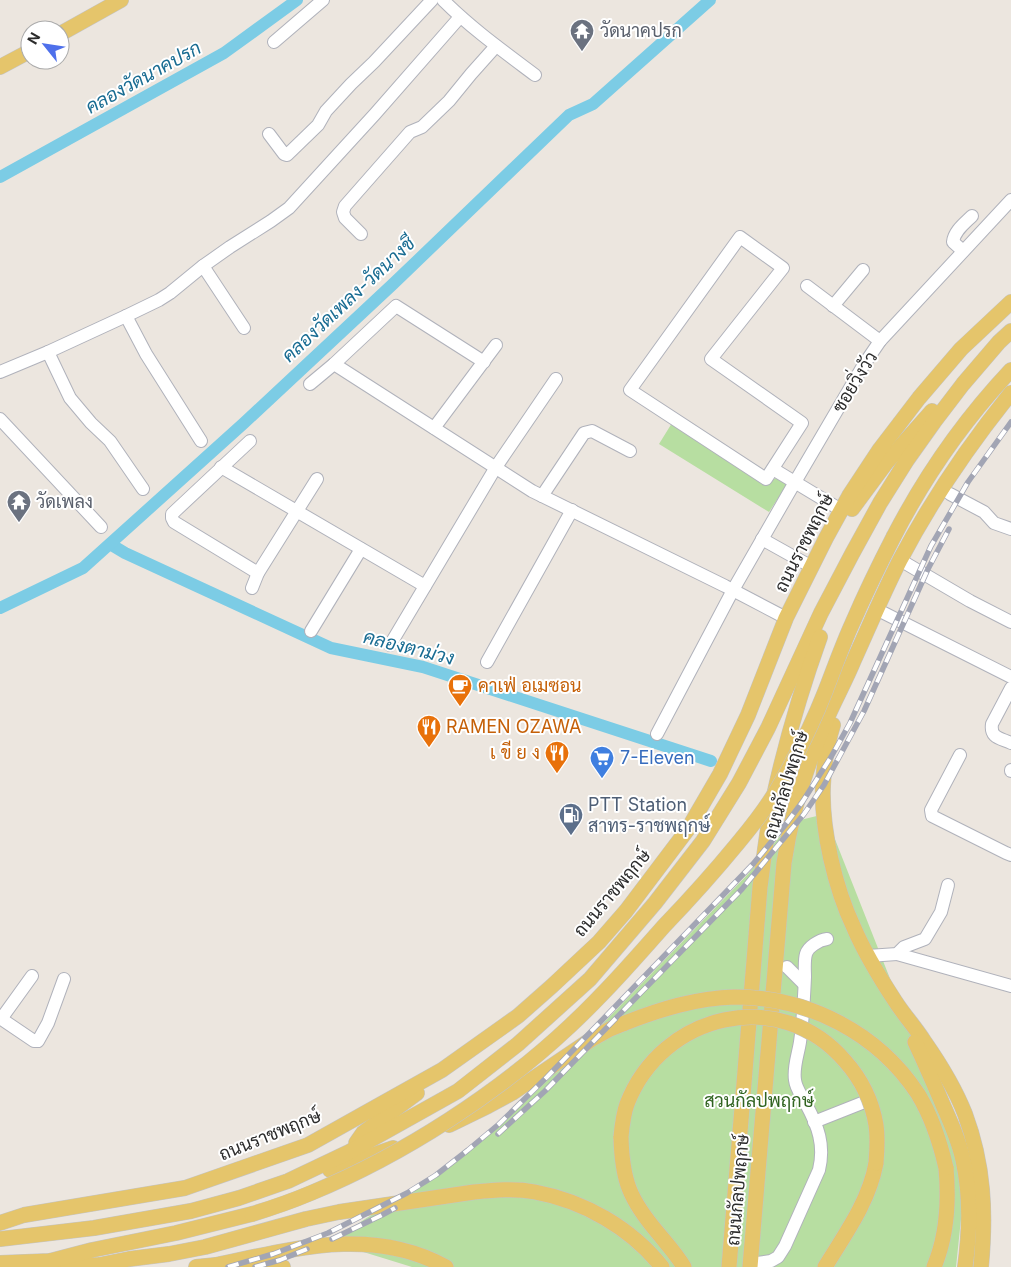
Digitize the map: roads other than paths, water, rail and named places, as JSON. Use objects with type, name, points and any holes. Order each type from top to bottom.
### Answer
[{"type":"main road","points":[[70,28],[121,0]]},
{"type":"main road","points":[[0,67],[20,56]]},
{"type":"main road","name":"ถนนราชพฤกษ์","points":[[0,1223],[24,1215],[185,1188],[308,1144],[442,1070],[518,1016],[599,942],[626,911],[688,829],[720,774],[748,715],[789,613],[849,496],[880,448],[919,398],[961,349],[1011,302]]},
{"type":"main road","points":[[789,613],[850,513],[881,470],[934,408],[1011,331]]},
{"type":"main road","points":[[0,1239],[94,1228],[192,1210],[239,1198],[288,1181],[349,1152],[458,1091],[518,1044],[590,979],[655,903],[703,841],[739,783],[768,728],[821,613],[880,503],[934,422],[999,342]]},
{"type":"main road","points":[[0,1263],[50,1261],[92,1250],[176,1234],[252,1214],[336,1183],[415,1141],[479,1100],[557,1038],[594,1002],[708,879],[756,821],[776,791],[802,744],[864,596],[916,496],[943,454],[980,405],[1011,370]]},
{"type":"main road","name":"ถนนกัลปพฤกษ์","points":[[750,1265],[781,895],[788,839],[795,809],[823,727],[900,560],[921,522],[955,469],[1011,393]]},
{"type":"main road","points":[[921,522],[941,505],[950,494],[993,430],[1011,409]]},
{"type":"main road","name":"ถนนกัลปพฤกษ์","points":[[729,1267],[760,887],[766,840],[773,801],[796,712],[823,628],[852,554]]},
{"type":"main road","points":[[854,662],[836,712],[826,757],[823,785],[828,842],[833,869],[853,928],[868,956],[896,1002],[940,1065],[964,1112],[979,1165],[983,1194],[984,1219],[981,1267]]},
{"type":"main road","points":[[288,1181],[319,1174],[420,1137],[465,1118],[537,1078],[592,1039],[625,1023],[678,1004],[707,999],[735,997],[766,999],[781,1001],[819,1012],[853,1030],[884,1055],[909,1082],[918,1096],[938,1137],[946,1168],[948,1188],[944,1233],[934,1267]]},
{"type":"main road","points":[[896,1002],[926,1065],[961,1152],[967,1183],[969,1208],[969,1237],[965,1267]]},
{"type":"main road","points":[[684,1267],[672,1249],[645,1218],[625,1179],[622,1166],[621,1137],[627,1104],[649,1067],[671,1044],[691,1031],[705,1025],[730,1019],[757,1017],[786,1022],[822,1040],[849,1065],[862,1084],[871,1104],[877,1136],[874,1177],[865,1198],[825,1267]]},
{"type":"main road","points":[[349,1152],[363,1134],[435,1080],[442,1070]]},
{"type":"main road","points":[[50,1261],[65,1266],[98,1264],[169,1254],[205,1248],[306,1219],[339,1212],[474,1192],[514,1190],[553,1196],[592,1212],[623,1230],[649,1252],[662,1267]]},
{"type":"main road","points":[[0,1214],[24,1215]]},
{"type":"main road","points":[[196,1267],[216,1265],[308,1247],[362,1244],[408,1251],[446,1267]]},
{"type":"main road","points":[[216,1265],[283,1267]]},
{"type":"street","points":[[274,42],[322,0]]},
{"type":"street","points":[[442,0],[496,46],[536,75]]},
{"type":"street","points":[[269,134],[284,154],[287,155],[318,124],[326,111],[374,62],[428,1]]},
{"type":"street","points":[[0,372],[126,316],[170,293],[230,246],[289,208],[376,114],[460,17]]},
{"type":"street","points":[[361,234],[345,218],[343,212],[346,206],[410,132],[422,127],[449,101],[496,46]]},
{"type":"street","name":"ซอยวิ่งวัว","points":[[657,734],[733,590],[863,366],[880,341],[1011,200]]},
{"type":"street","points":[[963,251],[953,242],[953,239],[958,230],[972,216]]},
{"type":"street","points":[[740,237],[783,268],[711,359],[802,423],[773,469],[766,480],[630,390],[740,237]]},
{"type":"street","points":[[203,266],[244,328]]},
{"type":"street","points":[[834,306],[863,270]]},
{"type":"street","points":[[807,286],[880,341]]},
{"type":"street","points":[[310,384],[396,306],[484,362]]},
{"type":"street","points":[[126,316],[146,354],[201,441]]},
{"type":"street","points":[[434,428],[496,345]]},
{"type":"street","points":[[48,352],[70,398],[91,423],[110,441],[143,489]]},
{"type":"street","points":[[334,364],[532,491],[733,590],[789,613]]},
{"type":"street","points":[[390,645],[496,467],[556,379]]},
{"type":"street","points":[[0,419],[101,527]]},
{"type":"street","points":[[542,496],[587,431],[592,431],[630,451]]},
{"type":"street","points":[[250,441],[172,514],[172,518],[174,522],[258,573]]},
{"type":"street","points":[[221,467],[425,586]]},
{"type":"street","points":[[773,469],[842,510]]},
{"type":"street","points":[[252,588],[258,573],[317,479]]},
{"type":"street","points":[[950,494],[984,512],[994,523],[1011,529]]},
{"type":"street","points":[[487,662],[572,510]]},
{"type":"street","points":[[762,539],[812,566]]},
{"type":"street","points":[[311,631],[361,549]]},
{"type":"street","points":[[900,560],[970,601],[1011,622]]},
{"type":"street","points":[[876,609],[1011,677]]},
{"type":"street","points":[[1011,688],[992,724],[991,730],[994,736],[1011,743]]},
{"type":"street","points":[[960,755],[931,813],[936,819],[1011,855]]},
{"type":"street","points":[[897,954],[904,947],[925,939],[941,912],[948,885]]},
{"type":"street","points":[[750,1265],[771,1261],[778,1257],[785,1246],[819,1170],[822,1159],[818,1131],[794,1078],[795,1062],[800,1042],[806,952],[821,940],[826,939]]},
{"type":"street","points":[[868,956],[897,954],[1011,986]]},
{"type":"street","points":[[787,968],[804,984]]},
{"type":"street","points":[[32,976],[0,1019],[37,1042],[40,1040],[48,1023],[64,979]]},
{"type":"street","points":[[814,1122],[862,1102]]},
{"type":"waterway","name":"คลองวัดนาคปรก","points":[[0,177],[224,53],[297,0]]},
{"type":"waterway","name":"คลองวัดเพลง-วัดนางชี","points":[[0,608],[83,568],[244,423],[393,284],[569,115],[593,104],[710,0]]},
{"type":"waterway","name":"คลองตาม่วง","points":[[110,544],[125,553],[331,648],[423,667],[711,761]]},
{"type":"railway","points":[[228,1267],[273,1254],[328,1233],[407,1193],[436,1175],[499,1124],[547,1077],[753,864],[803,801],[831,757],[850,723],[931,546],[968,482],[1011,422]]},
{"type":"railway","points":[[498,1134],[545,1091],[742,889],[804,814],[824,785],[864,711],[928,569],[949,529]]},
{"type":"railway","points":[[332,1239],[395,1208]]},
{"type":"railway","points":[[255,1267],[280,1260],[307,1249]]},
{"type":"place","name":"วัดนาคปรก","points":[[582,52]]},
{"type":"place","name":"วัดเพลง","points":[[19,523]]},
{"type":"place","name":"คาเฟ่ อเมซอน","points":[[460,707]]},
{"type":"place","name":"RAMEN OZAWA","points":[[429,748]]},
{"type":"place","name":"เ ขี ย ง","points":[[557,774]]},
{"type":"place","name":"7-Eleven","points":[[602,779]]},
{"type":"place","name":"PTT Station สาทร-ราชพฤกษ์","points":[[571,836]]},
{"type":"park label","name":"สวนกัลปพฤกษ์","points":[[759,1101]]}]
